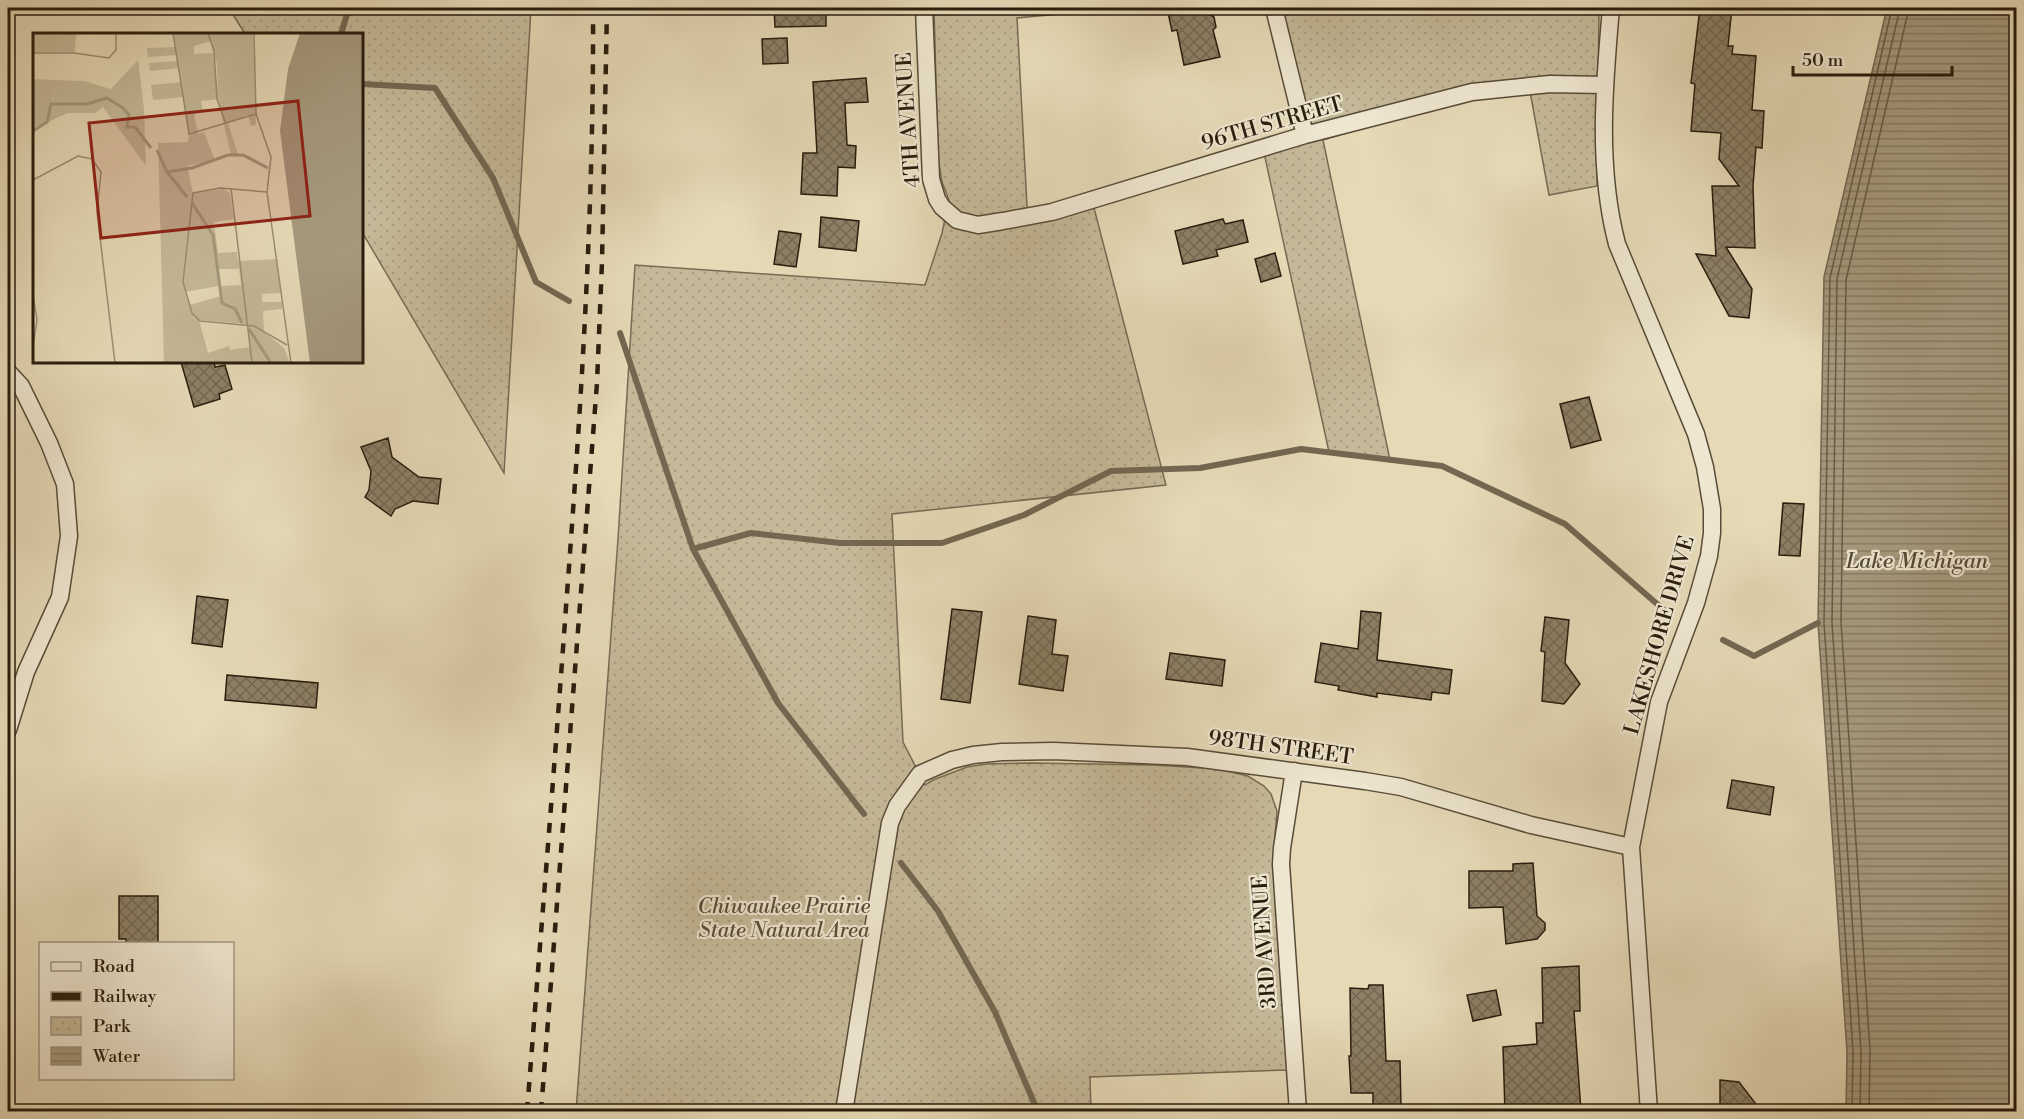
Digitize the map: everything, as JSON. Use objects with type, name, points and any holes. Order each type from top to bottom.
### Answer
[{"type":"street","name":"4TH AVENUE","points":[[924,8],[931,178],[937,199],[942,207],[957,220]]},
{"type":"street","points":[[1274,8],[1305,135]]},
{"type":"street","name":"LAKESHORE DRIVE","points":[[1611,8],[1604,85],[1606,188],[1610,216],[1617,244],[1696,434],[1705,467],[1712,509],[1709,556],[1696,603],[1659,702],[1631,847],[1649,1112]]},
{"type":"street","name":"96TH STREET","points":[[957,220],[978,225],[1052,212],[1305,135],[1472,92],[1550,84],[1604,85]]},
{"type":"street","points":[[8,372],[21,386],[44,431],[64,484],[69,536],[60,597],[26,672],[8,730]]},
{"type":"street","name":"98TH STREET","points":[[843,1112],[890,823],[897,806],[920,774],[952,760],[1002,752],[1187,756],[1401,787],[1531,825],[1631,847]]},
{"type":"street","name":"3RD AVENUE","points":[[1294,771],[1281,864],[1298,1112]]},
{"type":"green space","points":[[229,8],[531,8],[504,473],[363,234],[363,33],[244,33]]},
{"type":"green space","name":"Chiwaukee Prairie State Natural Area","points":[[934,8],[1103,8],[1103,10],[1017,18],[1028,225],[1094,208],[1166,485],[892,514],[903,742],[925,785],[967,767],[986,764],[1032,763],[1154,765],[1218,769],[1248,776],[1264,786],[1271,794],[1277,811],[1273,864],[1287,1070],[1090,1077],[1091,1111],[576,1112],[618,539],[635,265],[925,285],[942,233],[949,200],[942,182],[938,157]]},
{"type":"green space","points":[[1275,8],[1599,8],[1597,186],[1549,195],[1529,86],[1393,119],[1323,140],[1390,460],[1329,452],[1263,148],[1302,124]]},
{"type":"water","name":"Lake Michigan","points":[[1887,8],[2016,8],[2016,1111],[1846,1111],[1847,1052],[1818,623],[1824,277]]},
{"type":"building","points":[[774,8],[826,8],[826,26],[775,27]]},
{"type":"building","points":[[1167,8],[1198,8],[1214,17],[1216,27],[1213,30],[1220,57],[1184,65],[1177,30],[1172,31]]},
{"type":"building","points":[[1700,8],[1732,8],[1728,46],[1733,46],[1732,54],[1756,56],[1752,110],[1764,111],[1762,148],[1756,147],[1753,186],[1755,248],[1726,247],[1752,289],[1749,318],[1729,316],[1696,254],[1716,256],[1712,186],[1739,186],[1719,159],[1721,133],[1691,131],[1695,84],[1691,83]]},
{"type":"building","points":[[787,38],[788,63],[763,64],[762,39]]},
{"type":"building","points":[[866,78],[868,102],[845,103],[847,145],[856,146],[855,168],[838,167],[837,196],[801,194],[803,153],[817,153],[813,82]]},
{"type":"building","points":[[821,217],[859,221],[856,251],[819,247]]},
{"type":"building","points":[[1223,219],[1225,224],[1243,220],[1248,242],[1216,250],[1218,256],[1183,264],[1175,231]]},
{"type":"building","points":[[779,231],[801,234],[796,267],[774,264]]},
{"type":"building","points":[[1275,253],[1281,276],[1261,282],[1255,259]]},
{"type":"building","points":[[181,363],[214,363],[215,367],[225,365],[232,389],[219,394],[220,399],[194,407]]},
{"type":"building","points":[[1589,397],[1601,440],[1571,448],[1560,404]]},
{"type":"building","points":[[388,438],[392,457],[419,477],[441,479],[438,504],[413,501],[395,509],[391,516],[365,497],[369,490],[371,471],[361,447]]},
{"type":"building","points":[[1783,503],[1804,504],[1800,556],[1779,555]]},
{"type":"building","points":[[197,596],[228,600],[222,647],[192,643]]},
{"type":"building","points":[[952,609],[982,612],[970,703],[941,699]]},
{"type":"building","points":[[1361,611],[1381,613],[1377,660],[1452,670],[1449,694],[1432,692],[1431,700],[1377,693],[1377,697],[1338,690],[1339,686],[1315,682],[1321,643],[1358,649]]},
{"type":"building","points":[[1028,616],[1056,620],[1052,654],[1068,656],[1063,691],[1019,684]]},
{"type":"building","points":[[1545,617],[1569,620],[1565,663],[1580,684],[1564,704],[1542,701],[1545,652],[1541,651]]},
{"type":"building","points":[[1170,653],[1225,660],[1222,686],[1166,679]]},
{"type":"building","points":[[227,675],[318,683],[316,708],[225,700]]},
{"type":"building","points":[[1732,780],[1774,787],[1770,815],[1727,808]]},
{"type":"building","points":[[1533,863],[1537,916],[1545,923],[1545,930],[1537,939],[1506,944],[1503,907],[1469,908],[1469,871],[1513,871],[1513,864]]},
{"type":"building","points":[[119,896],[158,896],[158,942],[126,942],[126,939],[119,939]]},
{"type":"building","points":[[1579,966],[1580,1011],[1574,1011],[1581,1112],[1505,1112],[1503,1047],[1537,1044],[1536,1023],[1543,1023],[1542,968]]},
{"type":"building","points":[[1369,985],[1383,985],[1386,1061],[1400,1061],[1401,1107],[1373,1109],[1373,1093],[1351,1093],[1350,988],[1368,989]]},
{"type":"building","points":[[1496,990],[1501,1015],[1473,1021],[1467,995]]},
{"type":"building","points":[[1720,1080],[1739,1082],[1762,1112],[1720,1112]]},
{"type":"waterway","points":[[341,33],[349,8]]},
{"type":"waterway","points":[[363,84],[435,88],[493,178],[536,282],[569,301]]},
{"type":"waterway","points":[[620,333],[693,549],[778,703],[864,814]]},
{"type":"waterway","points":[[693,549],[751,533],[840,543],[942,543],[1024,515],[1111,471],[1200,468],[1301,449],[1442,466],[1565,524],[1664,610]]},
{"type":"waterway","points":[[1723,640],[1754,656],[1818,623]]},
{"type":"waterway","points":[[901,863],[938,911],[995,1012],[1038,1112]]},
{"type":"railway","points":[[527,1112],[572,532],[581,382],[589,233],[593,8]]},
{"type":"railway","points":[[541,1112],[597,383],[607,8]]}]
